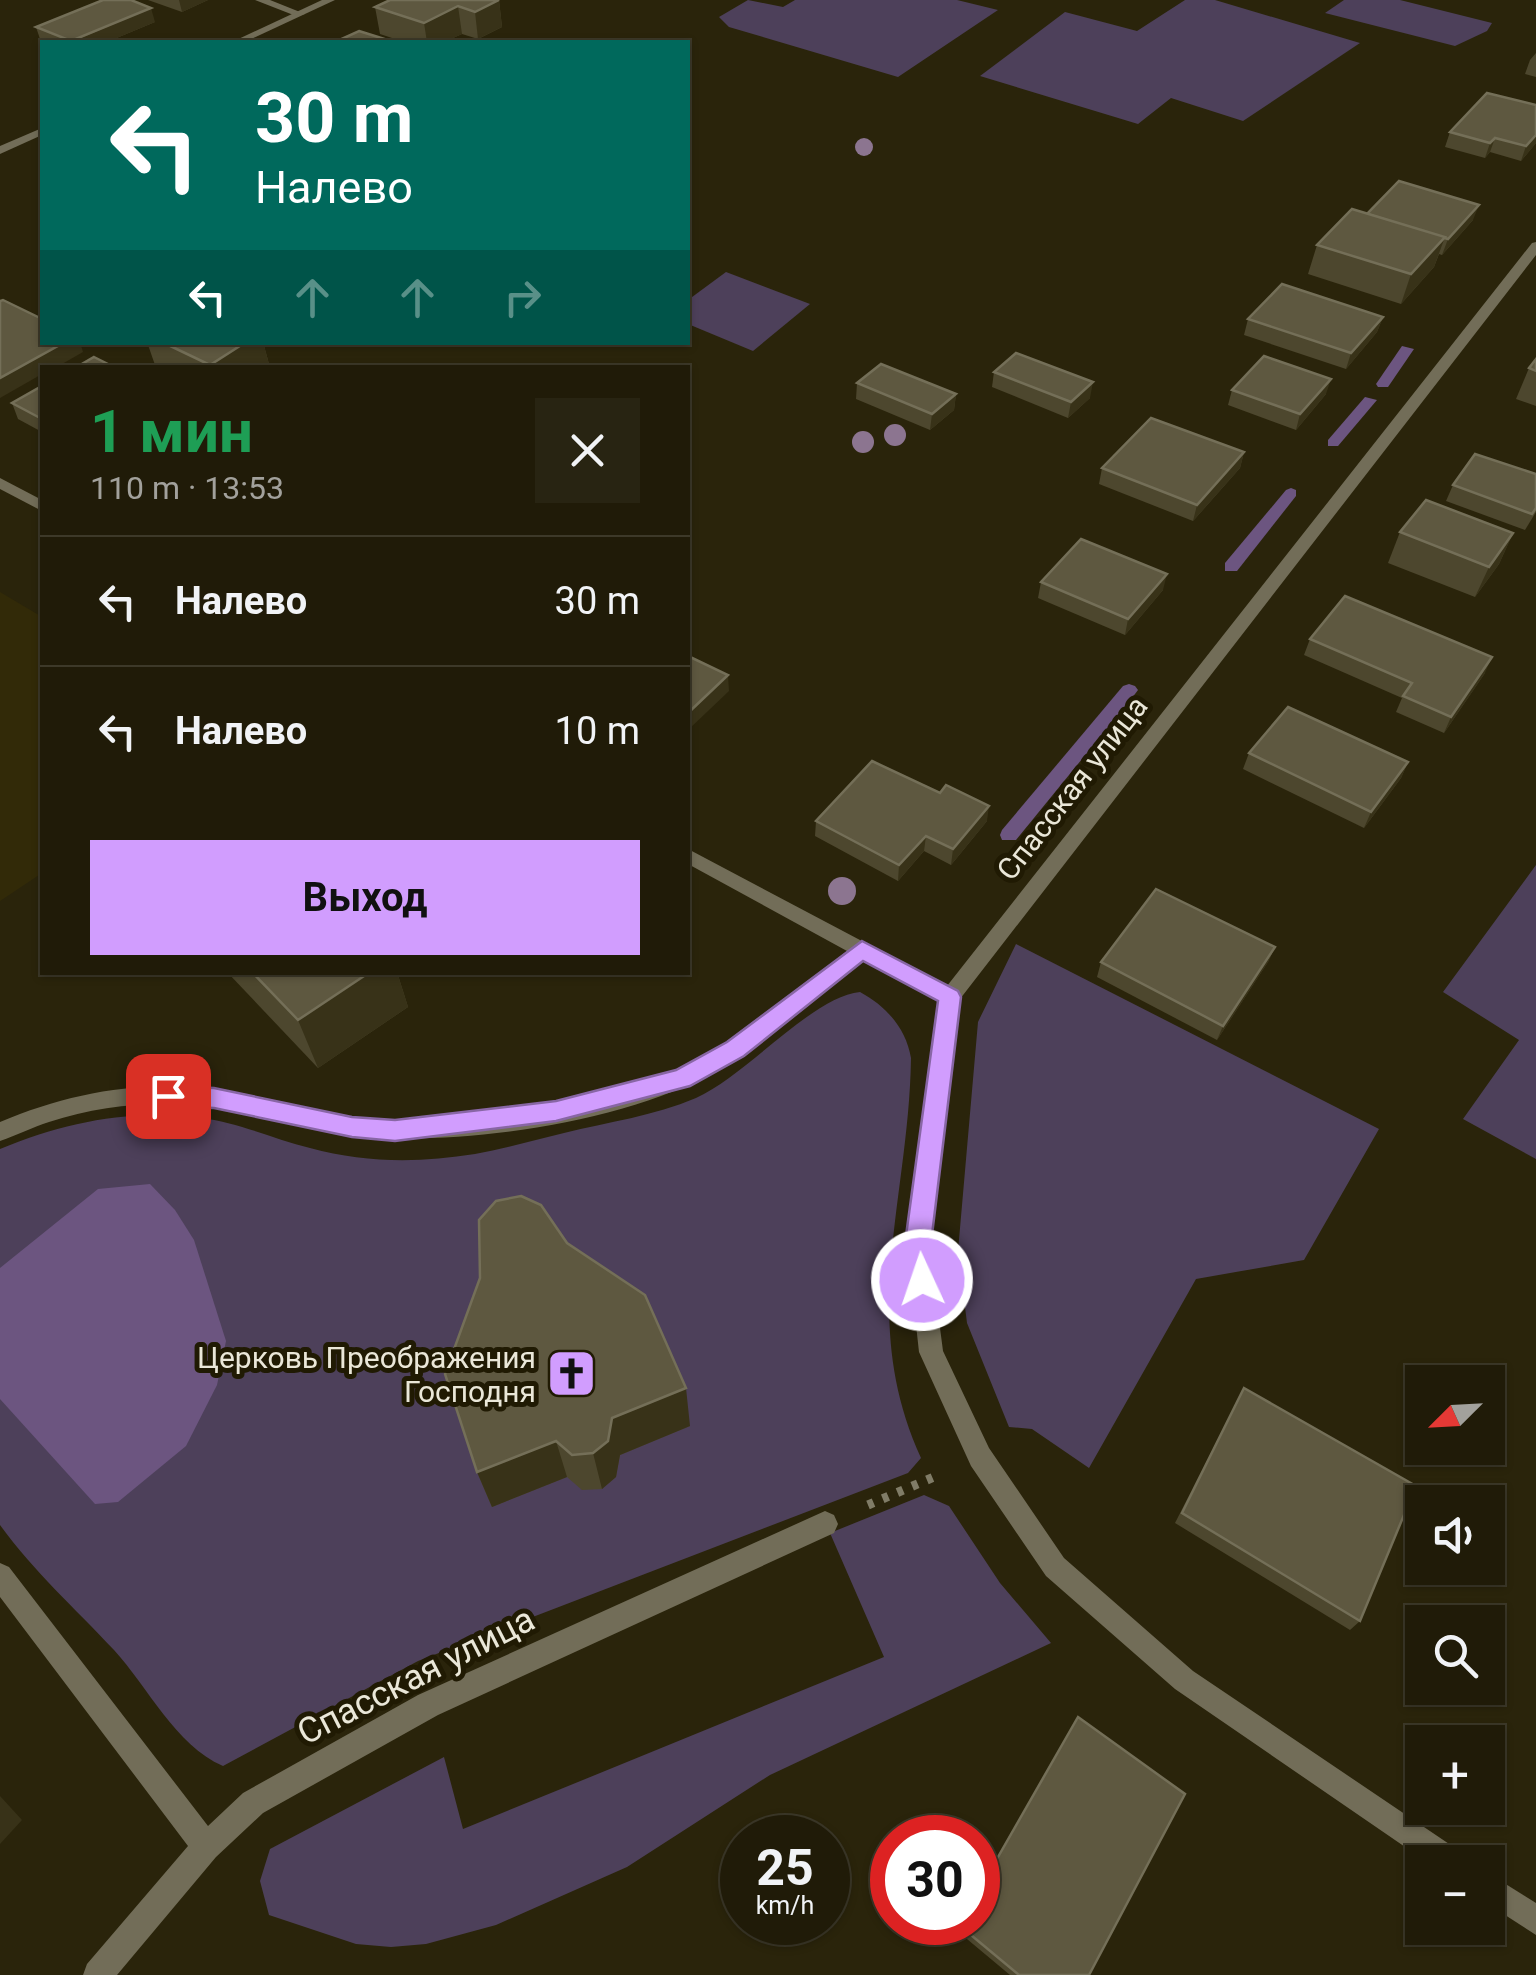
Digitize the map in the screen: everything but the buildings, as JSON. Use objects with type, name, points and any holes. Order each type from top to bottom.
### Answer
[{"type":"street","points":[[260,0],[300,14]]},
{"type":"street","points":[[242,40],[330,0]]},
{"type":"street","points":[[0,150],[40,132]]},
{"type":"street","name":"Спасская улица","points":[[950,997],[1536,246]]},
{"type":"street","points":[[0,483],[40,505]]},
{"type":"street","points":[[690,857],[950,997],[918,1243],[931,1352],[980,1457],[1056,1567],[1184,1680],[1426,1845]]},
{"type":"street","points":[[0,1132],[42,1112],[121,1097],[214,1098],[352,1127],[395,1130],[556,1111],[682,1079],[736,1049],[862,950]]},
{"type":"street","name":"Спасская улица","points":[[98,1975],[206,1846],[252,1803],[428,1705],[825,1524]]},
{"type":"street","points":[[0,1576],[206,1846]]},
{"type":"street","points":[[1505,1899],[1536,1920]]},
{"type":"path","points":[[825,1524],[980,1457]]},
{"type":"shaded area","points":[[748,0],[783,7],[795,0],[957,0],[998,10],[898,77],[729,27],[719,17]]},
{"type":"shaded area","points":[[1185,0],[1215,0],[1360,43],[1243,121],[1171,98],[1138,124],[980,76],[1065,12],[1137,31]]},
{"type":"shaded area","points":[[1344,0],[1400,0],[1492,23],[1487,31],[1455,46],[1325,13]]},
{"type":"shaded area","points":[[726,272],[810,304],[753,351],[690,325],[690,299]]},
{"type":"shaded area","points":[[0,592],[40,616],[40,874],[0,901]]},
{"type":"shaded area","points":[[1536,865],[1536,1159],[1463,1119],[1519,1040],[1443,992]]},
{"type":"shaded area","points":[[1016,944],[1379,1129],[1304,1260],[1196,1279],[1089,1468],[1032,1429],[1009,1427],[967,1323],[958,1251],[978,1022]]},
{"type":"shaded area","points":[[860,992],[893,1019],[905,1037],[911,1058],[889,1307],[892,1356],[902,1406],[921,1458],[908,1473],[418,1661],[223,1766],[206,1757],[176,1730],[114,1650],[0,1525],[0,1149],[73,1125],[148,1115],[214,1120],[351,1157],[413,1160],[475,1154],[647,1114],[696,1098],[822,1007]]},
{"type":"shaded area","points":[[150,1184],[175,1210],[194,1240],[226,1341],[217,1385],[186,1446],[118,1502],[95,1504],[0,1399],[0,1268],[98,1189]]},
{"type":"shaded area","points":[[924,1495],[949,1506],[1000,1583],[1051,1643],[770,1775],[627,1867],[496,1925],[426,1944],[391,1947],[356,1944],[269,1915],[260,1881],[270,1849],[444,1757],[463,1829],[884,1657],[830,1533]]},
{"type":"waterway","points":[[1383,384],[1407,349]]},
{"type":"waterway","points":[[1333,443],[1370,400]]},
{"type":"waterway","points":[[1231,567],[1291,493]]},
{"type":"waterway","points":[[1009,835],[1129,690]]},
{"type":"place","name":"Церковь Преображения Господня","points":[[571,1374]]},
{"type":"route","points":[[168,1096],[214,1098],[352,1127],[395,1130],[556,1111],[682,1079],[736,1049],[862,950],[950,997],[918,1243],[922,1280]]}]
